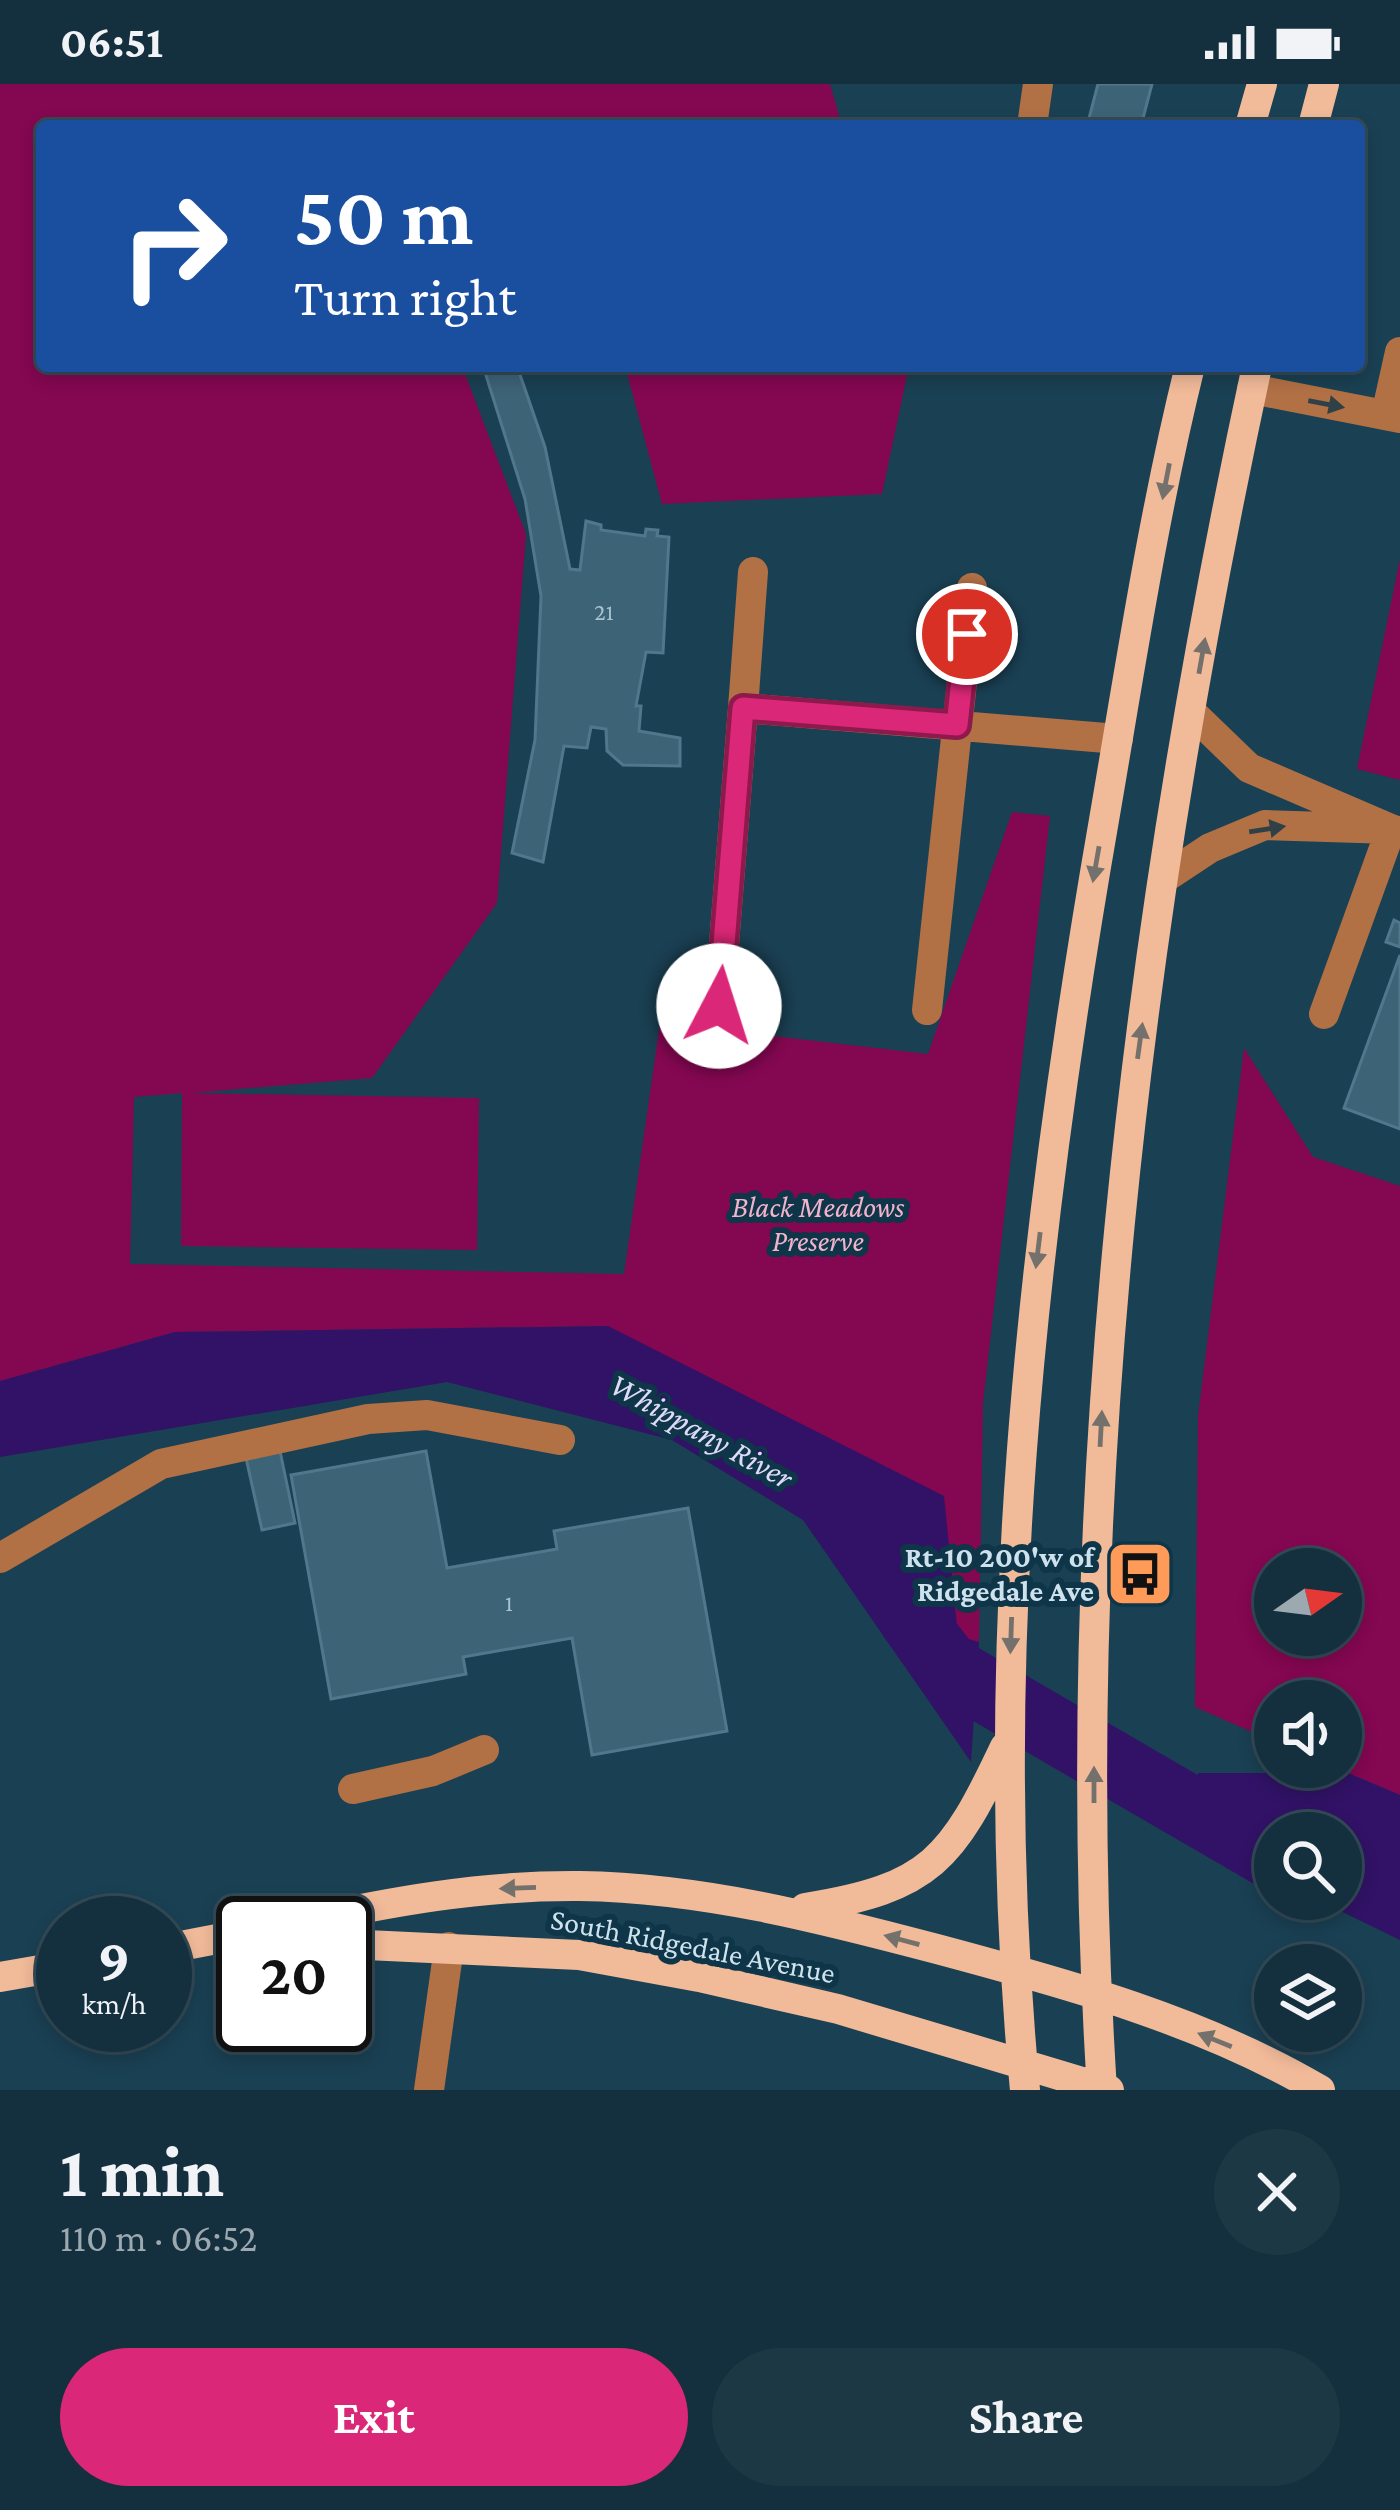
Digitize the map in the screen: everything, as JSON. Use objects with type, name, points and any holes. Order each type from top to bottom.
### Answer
[{"type":"main road","points":[[1252,120],[1262,84]]},
{"type":"main road","points":[[1315,120],[1324,84]]},
{"type":"main road","points":[[1023,2076],[1010,1872],[1008,1742],[1014,1518],[1037,1251],[1118,739],[1189,372]]},
{"type":"main road","points":[[1104,2089],[1093,1902],[1095,1546],[1107,1325],[1163,879],[1254,378]]},
{"type":"main road","points":[[790,1910],[874,1897],[927,1870],[967,1827],[1008,1742]]},
{"type":"main road","name":"South Ridgedale Avenue","points":[[372,1906],[433,1893],[607,1888],[790,1910],[1097,1992],[1280,2066],[1320,2090]]},
{"type":"main road","name":"South Ridgedale Avenue","points":[[372,1945],[579,1955],[713,1980],[1023,2076],[1104,2089]]},
{"type":"main road","points":[[0,1977],[36,1971]]},
{"type":"lane","points":[[1033,120],[1038,84]]},
{"type":"lane","points":[[1254,378],[1393,417],[1400,352]]},
{"type":"lane","points":[[719,1006],[753,572]]},
{"type":"lane","points":[[927,1010],[972,588]]},
{"type":"lane","points":[[743,708],[1118,739]]},
{"type":"lane","points":[[1192,713],[1249,768],[1395,830]]},
{"type":"lane","points":[[1163,879],[1210,848],[1265,825],[1395,830]]},
{"type":"lane","points":[[1324,1014],[1395,830]]},
{"type":"lane","points":[[0,1558],[160,1464],[368,1419],[427,1414],[560,1440]]},
{"type":"lane","points":[[352,1789],[433,1772],[484,1750]]},
{"type":"lane","points":[[429,2090],[448,1947]]},
{"type":"green space","name":"Black Meadows Preserve","points":[[0,84],[830,84],[840,120],[36,120],[36,372],[464,372],[526,534],[497,903],[372,1078],[191,1093],[479,1098],[477,1250],[181,1246],[182,1093],[134,1097],[130,1264],[624,1274],[660,1023],[928,1054],[1012,812],[1050,816],[983,1403],[979,1642],[958,1637],[608,1326],[175,1332],[0,1381]]},
{"type":"green space","points":[[627,372],[908,372],[882,494],[662,504]]},
{"type":"green space","points":[[1400,559],[1400,780],[1357,769]]},
{"type":"green space","points":[[1244,1048],[1313,1157],[1400,1186],[1400,1795],[1362,1779],[1362,1680],[1254,1680],[1254,1733],[1195,1707],[1198,1416]]},
{"type":"water","points":[[608,1326],[944,1496],[958,1636],[979,1642],[971,1762],[803,1520],[672,1440],[447,1382],[0,1457],[0,1381],[175,1332]]},
{"type":"water","points":[[1198,1773],[1254,1773],[1254,1788],[1362,1788],[1362,1779],[1400,1795],[1400,1940],[1359,1920],[1362,1812],[1254,1812],[1254,1869],[1189,1837]]},
{"type":"building","points":[[1098,84],[1152,84],[1143,120],[1089,120]]},
{"type":"building","points":[[485,372],[519,372],[545,447],[570,569],[580,570],[586,521],[601,525],[601,530],[645,536],[646,529],[658,530],[657,536],[669,537],[663,653],[646,652],[636,706],[641,706],[639,731],[680,738],[680,766],[623,765],[607,751],[606,729],[591,727],[587,748],[564,746],[543,862],[512,853],[535,740],[541,596],[525,499]]},
{"type":"building","points":[[1394,920],[1400,923],[1400,947],[1386,942]]},
{"type":"building","points":[[1400,955],[1400,1129],[1344,1108]]},
{"type":"building","points":[[280,1451],[295,1523],[262,1530],[246,1458]]},
{"type":"building","points":[[426,1451],[447,1568],[557,1549],[554,1531],[688,1508],[727,1731],[592,1755],[572,1638],[463,1657],[466,1674],[331,1699],[291,1475]]},
{"type":"waterway","name":"Whippany River","points":[[913,1621],[951,1670],[1254,1846]]},
{"type":"place","name":"Rt-10 200'w of Ridgedale Ave","points":[[1140,1574]]},
{"type":"route","points":[[719,1006],[743,708],[957,725],[967,634]]}]
